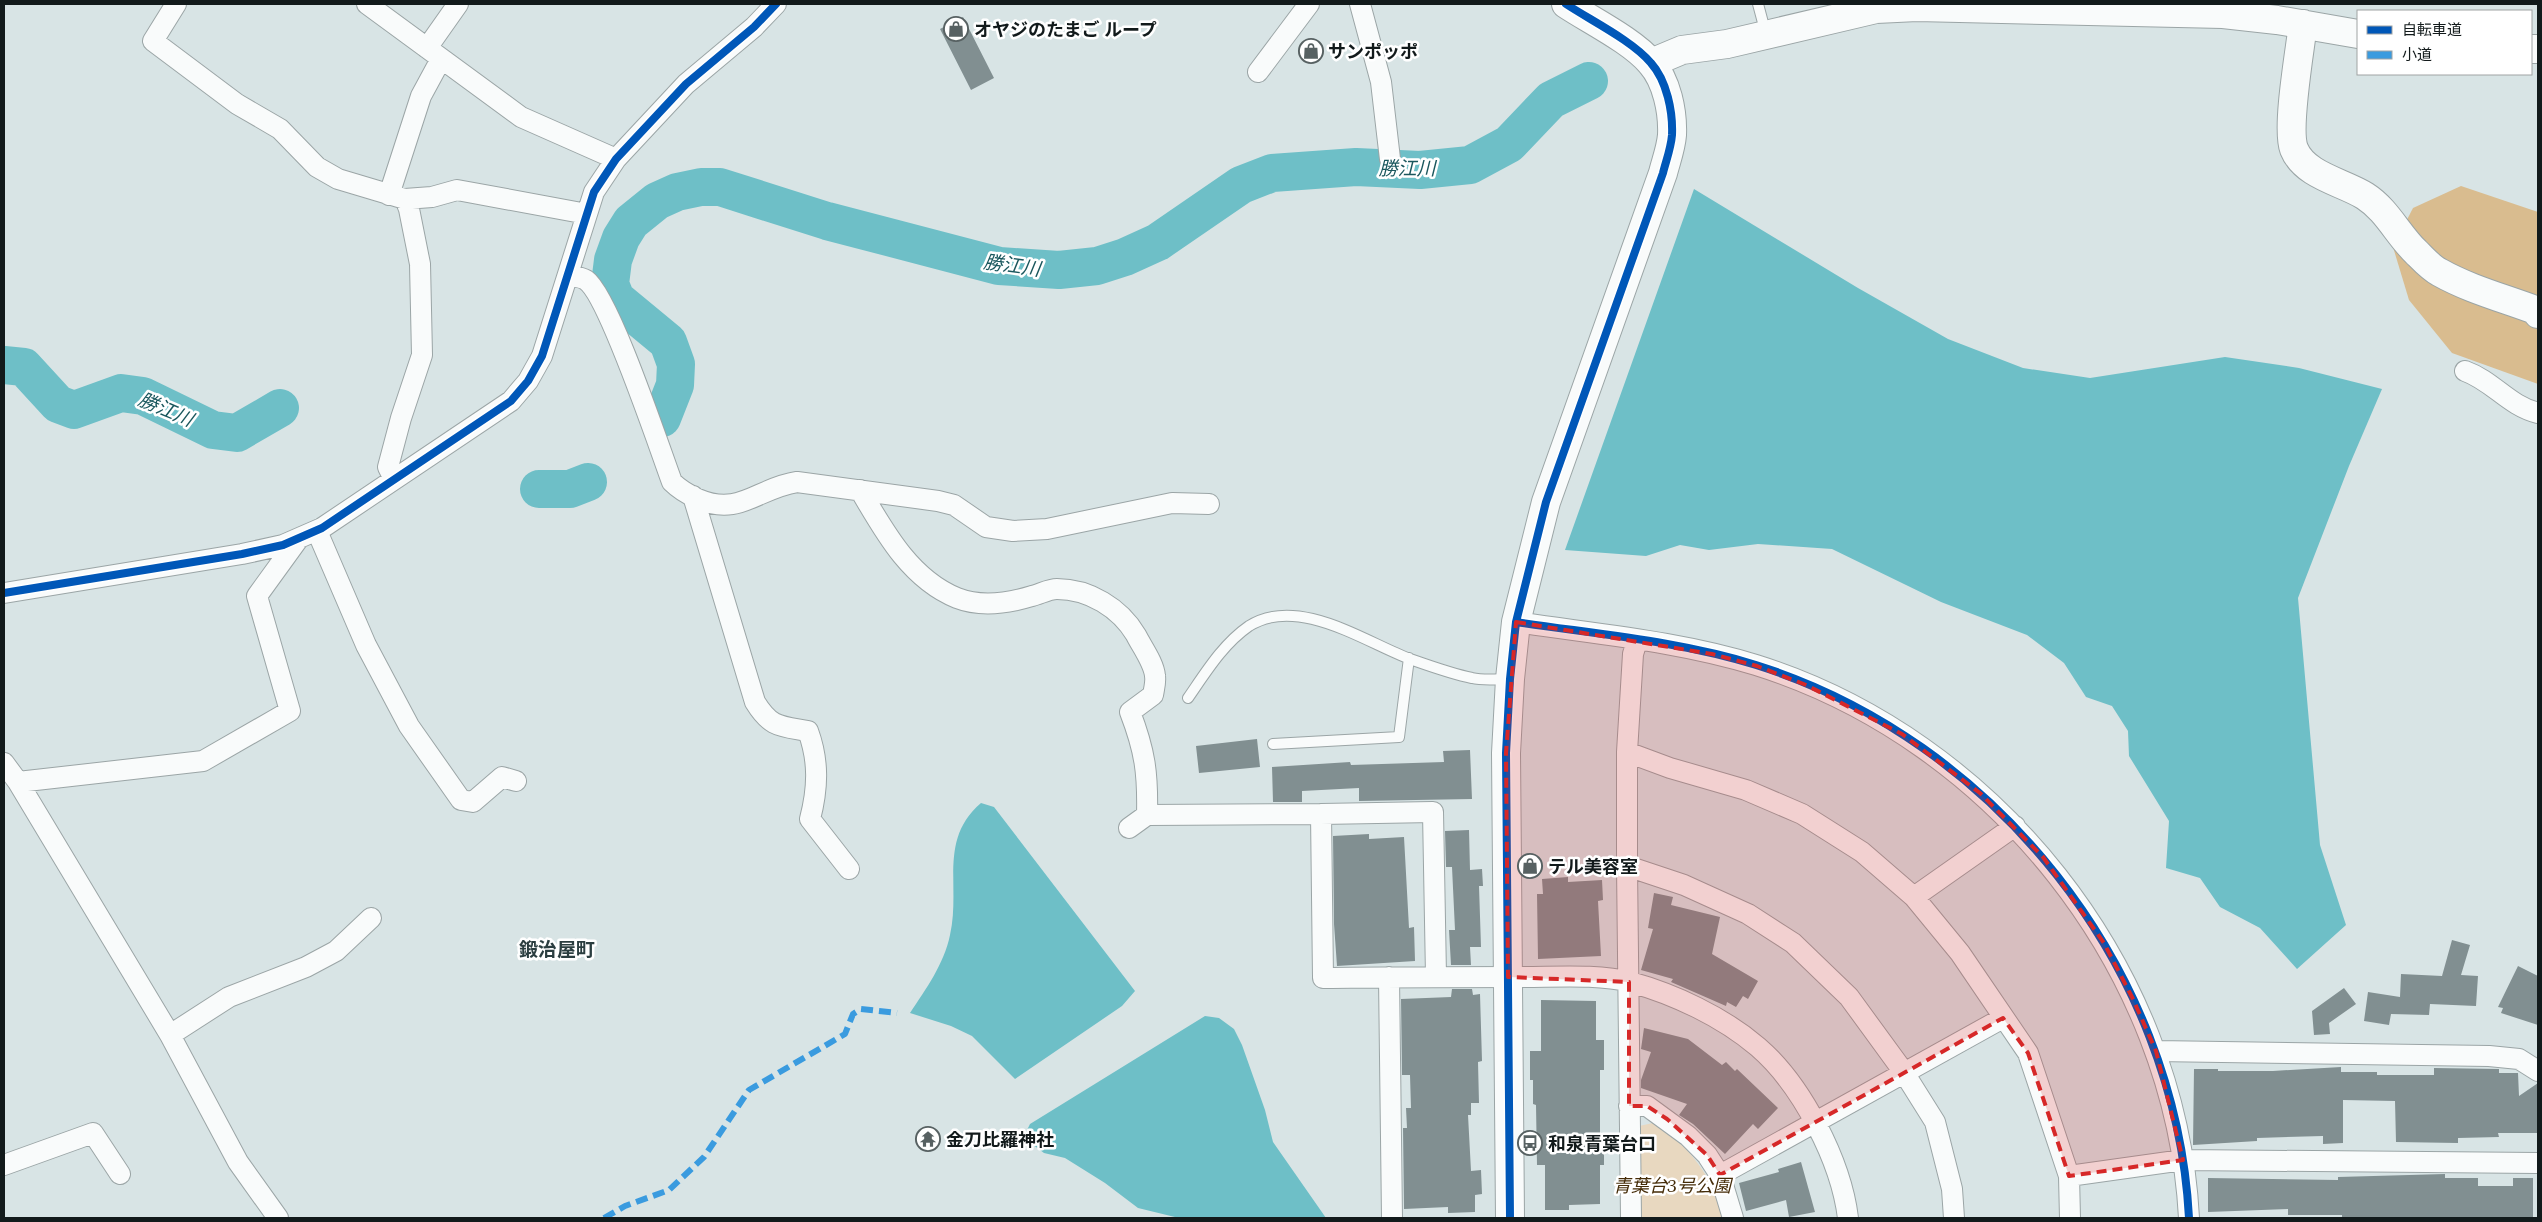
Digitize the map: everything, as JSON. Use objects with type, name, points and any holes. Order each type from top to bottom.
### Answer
[{"type":"street","points":[[176,4],[153,41],[237,104],[280,130],[317,167],[338,178],[397,197],[432,197],[456,190],[587,214]]},
{"type":"street","points":[[367,4],[521,118],[616,159]]},
{"type":"street","points":[[397,197],[421,96],[434,53],[458,4]]},
{"type":"street","points":[[4,593],[242,554],[283,544],[308,534],[511,401],[528,382],[542,356],[594,192],[616,159],[686,84],[754,27],[776,4]]},
{"type":"street","points":[[1258,72],[1309,4]]},
{"type":"street","points":[[1360,4],[1381,82],[1390,159]]},
{"type":"street","points":[[1510,1218],[1506,753],[1510,679],[1516,622],[1546,502],[1672,136],[1671,113],[1664,88],[1651,63],[1633,48],[1566,4]]},
{"type":"street","points":[[1651,63],[1682,50],[1727,44],[1876,9],[1917,7],[2223,14],[2302,24],[2357,34]]},
{"type":"street","points":[[2302,24],[2291,127],[2294,149],[2304,163],[2323,176],[2366,197],[2382,211],[2414,250],[2438,272],[2484,292],[2534,310],[2538,314]]},
{"type":"street","points":[[394,479],[388,467],[401,418],[422,355],[420,264],[410,209],[397,197]]},
{"type":"street","points":[[568,275],[586,280],[603,305],[617,334],[672,482],[682,491],[712,505],[730,506],[782,484],[797,482],[938,501],[954,505],[986,527],[1013,531],[1047,530],[1172,503],[1209,504]]},
{"type":"street","points":[[2465,371],[2488,382],[2518,406],[2538,413]]},
{"type":"street","points":[[860,490],[888,537],[914,569],[935,588],[959,599],[987,603],[1012,602],[1056,589],[1079,592],[1098,599],[1130,625],[1155,676],[1153,695],[1130,712],[1140,737],[1148,774],[1147,815]]},
{"type":"street","points":[[693,496],[755,702],[765,718],[780,726],[808,731],[816,752],[817,770],[816,794],[810,819],[848,870]]},
{"type":"street","points":[[308,534],[409,726],[461,800],[473,802],[502,776],[516,781]]},
{"type":"street","points":[[18,782],[203,761],[290,711],[257,596],[308,534]]},
{"type":"street","points":[[1516,622],[1712,654],[1757,666],[1853,707],[1902,734],[1940,760],[2015,826],[2070,891],[2104,943],[2133,999],[2156,1052],[2172,1107],[2184,1160],[2189,1218]]},
{"type":"street","points":[[1631,1218],[1627,752],[1633,654],[1636,641]]},
{"type":"street","points":[[1627,752],[1670,768],[1746,790],[1802,814],[1862,852],[1914,897],[1960,953],[2028,1053],[2069,1176],[2070,1218]]},
{"type":"street","points":[[4,763],[18,782],[170,1035],[238,1162],[278,1218]]},
{"type":"street","points":[[1129,828],[1147,815],[1433,812],[1436,976]]},
{"type":"street","points":[[1321,814],[1324,978],[1436,976],[1581,977],[1629,982],[1686,1003],[1758,1047],[1790,1084],[1816,1122],[1835,1164],[1848,1218]]},
{"type":"street","points":[[1914,897],[2015,826]]},
{"type":"street","points":[[1627,866],[1684,885],[1748,914],[1793,943],[1849,997],[1903,1071],[1935,1122],[1952,1189],[1954,1218]]},
{"type":"street","points":[[170,1035],[230,997],[306,967],[336,951],[371,918]]},
{"type":"street","points":[[1388,977],[1392,1218]]},
{"type":"street","points":[[1720,1175],[1903,1071],[2003,1018]]},
{"type":"street","points":[[2156,1052],[2489,1056],[2519,1058],[2538,1071]]},
{"type":"street","points":[[1629,1106],[1647,1106],[1688,1136],[1707,1155],[1720,1175],[1733,1218]]},
{"type":"street","points":[[4,1165],[92,1133],[120,1174]]},
{"type":"street","points":[[2069,1176],[2184,1160],[2538,1163]]},
{"type":"lane","points":[[1758,4],[1766,35]]},
{"type":"lane","points":[[1188,698],[1224,648],[1250,625],[1280,616],[1314,619],[1361,635],[1409,658],[1473,679],[1510,679]]},
{"type":"lane","points":[[1274,744],[1399,737],[1409,658]]},
{"type":"highlighted area","points":[[1516,622],[1712,654],[1757,666],[1806,685],[1902,734],[1980,793],[2043,857],[2104,943],[2133,999],[2156,1051],[2183,1160],[2069,1176],[2028,1053],[2003,1018],[1720,1175],[1707,1155],[1667,1119],[1647,1106],[1629,1106],[1629,982],[1508,977],[1506,753]]},
{"type":"green space","name":"青葉台3号公園","points":[[1653,1123],[1678,1142],[1698,1163],[1713,1188],[1724,1218],[1640,1218],[1639,1126]]},
{"type":"shaded area","points":[[2461,186],[2538,212],[2538,384],[2452,353],[2409,300],[2393,247],[2413,208]]},
{"type":"water","points":[[1694,189],[1858,288],[1948,339],[2023,368],[2090,378],[2225,357],[2299,368],[2382,389],[2349,466],[2298,598],[2320,845],[2346,925],[2297,969],[2260,928],[2220,907],[2200,878],[2166,868],[2169,821],[2129,756],[2128,731],[2112,706],[2086,697],[2064,663],[2027,635],[1941,602],[1832,549],[1758,544],[1709,550],[1680,545],[1646,556],[1565,550]]},
{"type":"water","points":[[981,803],[994,807],[1135,991],[1122,1006],[1015,1079],[972,1036],[951,1026],[910,1013],[934,976],[947,946],[953,917],[955,848],[960,832],[968,817]]},
{"type":"water","points":[[1205,1016],[1219,1018],[1234,1029],[1242,1045],[1265,1110],[1273,1142],[1326,1218],[1179,1218],[1138,1208],[1105,1183],[1065,1158],[1044,1153],[1028,1141],[1025,1134],[1030,1124]]},
{"type":"building","points":[[963,17],[994,78],[971,90],[940,29]]},
{"type":"building","points":[[1257,739],[1260,767],[1199,773],[1196,746]]},
{"type":"building","points":[[1470,750],[1472,799],[1359,801],[1359,788],[1302,791],[1302,802],[1273,802],[1272,767],[1350,762],[1351,765],[1444,762],[1443,751]]},
{"type":"building","points":[[1469,830],[1470,870],[1482,869],[1483,886],[1479,886],[1481,947],[1470,947],[1471,965],[1451,965],[1449,930],[1455,930],[1452,867],[1446,867],[1445,831]]},
{"type":"building","points":[[1369,834],[1369,839],[1404,837],[1409,928],[1414,927],[1415,961],[1337,966],[1334,924],[1333,836]]},
{"type":"building","points":[[1568,877],[1568,882],[1602,880],[1603,900],[1598,901],[1601,956],[1538,959],[1537,894],[1543,894],[1542,879]]},
{"type":"building","points":[[1654,893],[1673,897],[1671,905],[1720,917],[1712,954],[1758,981],[1748,999],[1743,996],[1736,1007],[1727,1002],[1726,1006],[1671,982],[1673,979],[1641,970],[1653,929],[1648,928]]},
{"type":"building","points":[[2452,940],[2470,945],[2461,975],[2478,976],[2476,1006],[2430,1004],[2429,1015],[2391,1014],[2389,1025],[2364,1021],[2368,992],[2400,997],[2401,974],[2442,976]]},
{"type":"building","points":[[2518,966],[2538,976],[2538,1025],[2501,1013],[2503,1008],[2498,1007]]},
{"type":"building","points":[[2344,988],[2356,1004],[2329,1023],[2330,1034],[2314,1035],[2312,1011]]},
{"type":"building","points":[[1452,989],[1472,989],[1473,995],[1480,994],[1482,1061],[1478,1062],[1479,1103],[1471,1103],[1471,1115],[1468,1115],[1471,1171],[1481,1170],[1482,1194],[1475,1195],[1475,1212],[1448,1213],[1448,1207],[1404,1209],[1403,1128],[1407,1128],[1406,1108],[1411,1108],[1410,1075],[1402,1075],[1401,999],[1451,997]]},
{"type":"building","points":[[1541,1000],[1596,1001],[1596,1040],[1604,1040],[1604,1070],[1600,1070],[1600,1146],[1604,1146],[1604,1165],[1600,1165],[1600,1204],[1569,1205],[1569,1210],[1545,1210],[1545,1165],[1537,1165],[1536,1105],[1533,1104],[1533,1080],[1530,1080],[1530,1051],[1541,1051]]},
{"type":"building","points":[[1644,1028],[1688,1039],[1722,1065],[1726,1062],[1735,1071],[1737,1069],[1778,1108],[1758,1129],[1753,1124],[1725,1154],[1693,1124],[1679,1115],[1687,1104],[1641,1088],[1641,1080],[1651,1052],[1641,1049]]},
{"type":"building","points":[[2341,1067],[2341,1072],[2377,1072],[2377,1075],[2434,1075],[2434,1068],[2499,1069],[2499,1073],[2518,1073],[2519,1096],[2538,1083],[2538,1133],[2498,1133],[2499,1137],[2458,1138],[2458,1143],[2396,1142],[2395,1101],[2343,1100],[2343,1143],[2323,1144],[2323,1136],[2257,1138],[2257,1141],[2193,1145],[2194,1069],[2273,1071]]},
{"type":"building","points":[[1801,1162],[1815,1212],[1789,1217],[1786,1200],[1746,1211],[1739,1183],[1779,1172],[1778,1169]]},
{"type":"building","points":[[2445,1174],[2445,1178],[2478,1178],[2478,1186],[2513,1186],[2513,1178],[2533,1178],[2533,1218],[2342,1218],[2342,1215],[2288,1215],[2288,1209],[2208,1212],[2208,1178],[2338,1180],[2338,1177]]},
{"type":"waterway","name":"勝江川","points":[[662,418],[675,385],[676,364],[668,342],[616,299],[610,284],[613,260],[621,238],[631,222],[657,201],[677,192],[701,187],[720,187],[827,221],[999,266],[1059,270],[1097,266],[1125,257],[1158,242],[1241,185],[1272,173],[1356,167],[1420,170],[1470,165],[1509,144],[1551,100],[1589,81]]},
{"type":"waterway","name":"勝江川","points":[[4,365],[24,367],[58,404],[74,410],[121,393],[143,396],[213,430],[237,433],[280,408]]},
{"type":"waterway","name":"勝江川","points":[[539,489],[570,489],[588,482]]},
{"type":"marked path","points":[[604,1218],[625,1206],[669,1190],[704,1157],[749,1090],[845,1034],[853,1014],[861,1009],[897,1013]]},
{"type":"cycle path","points":[[4,593],[242,554],[283,545],[322,528],[511,401],[528,381],[542,356],[594,192],[616,159],[686,84],[754,27],[776,4]]},
{"type":"cycle path","points":[[1510,1218],[1506,753],[1510,679],[1516,622],[1546,502],[1663,173],[1670,150],[1672,135],[1668,97],[1657,70],[1643,55],[1623,39],[1566,4]]},
{"type":"cycle path","points":[[1516,622],[1667,644],[1756,665],[1843,700],[1923,748],[1995,807],[2057,876],[2109,953],[2149,1037],[2176,1126],[2189,1218]]},
{"type":"place","name":"オヤジのたまご ループ","points":[[956,29]]},
{"type":"place","name":"サンポッポ","points":[[1311,51]]},
{"type":"place","name":"テル美容室","points":[[1530,866]]},
{"type":"place","name":"金刀比羅神社","points":[[928,1139]]},
{"type":"place","name":"和泉青葉台口","points":[[1530,1143]]},
{"type":"district","name":"鍛治屋町","points":[[557,949]]}]
